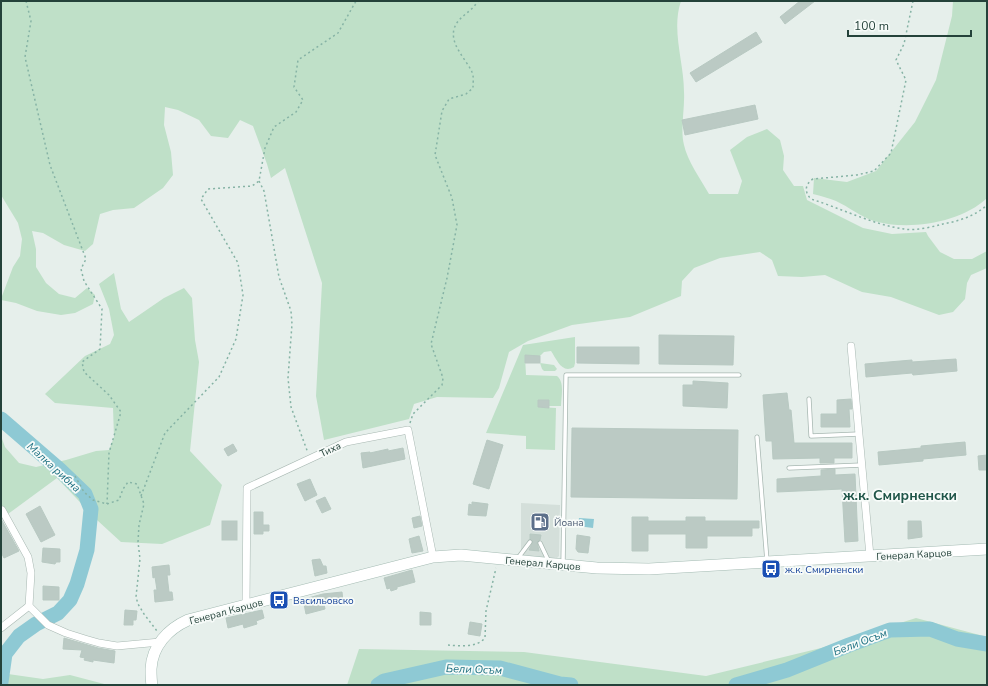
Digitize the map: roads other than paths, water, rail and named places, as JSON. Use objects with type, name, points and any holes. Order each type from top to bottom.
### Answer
[{"type":"main road","name":"Генерал Карцов","points":[[152,683],[152,660],[161,640],[174,627],[188,620],[433,557],[461,555],[563,565],[649,569],[987,550]]},
{"type":"street","points":[[851,346],[870,556]]},
{"type":"street","name":"Тиха","points":[[246,605],[247,488],[346,442],[408,430],[433,557]]},
{"type":"street","points":[[2,510],[28,557],[31,573],[30,606],[48,625],[66,633],[117,646],[161,640]]},
{"type":"street","points":[[1,628],[30,606]]},
{"type":"lane","points":[[563,565],[566,375],[738,375]]},
{"type":"lane","points":[[809,399],[811,436],[859,434]]},
{"type":"lane","points":[[757,437],[767,562]]},
{"type":"lane","points":[[789,468],[862,465]]},
{"type":"lane","points":[[517,560],[530,542]]},
{"type":"lane","points":[[540,543],[550,564]]},
{"type":"water","points":[[579,518],[594,519],[593,528],[578,526]]},
{"type":"waterway","name":"Малка рибна","points":[[1,419],[60,470],[85,494],[91,509],[87,550],[77,584],[70,600],[58,613],[36,624],[19,636],[5,654],[1,682]]},
{"type":"waterway","name":"Бели Осъм","points":[[736,685],[787,670],[890,630],[930,629],[957,639],[987,644]]},
{"type":"waterway","name":"Бели Осъм","points":[[378,685],[384,681],[446,667],[500,668],[560,684],[571,685]]},
{"type":"place","name":"Йоана","points":[[540,522]]},
{"type":"place","name":"ж.к. Смирненски","points":[[771,569]]},
{"type":"place","name":"Васильовско","points":[[279,600]]},
{"type":"district","name":"ж.к. Смирненски","points":[[900,495]]}]
